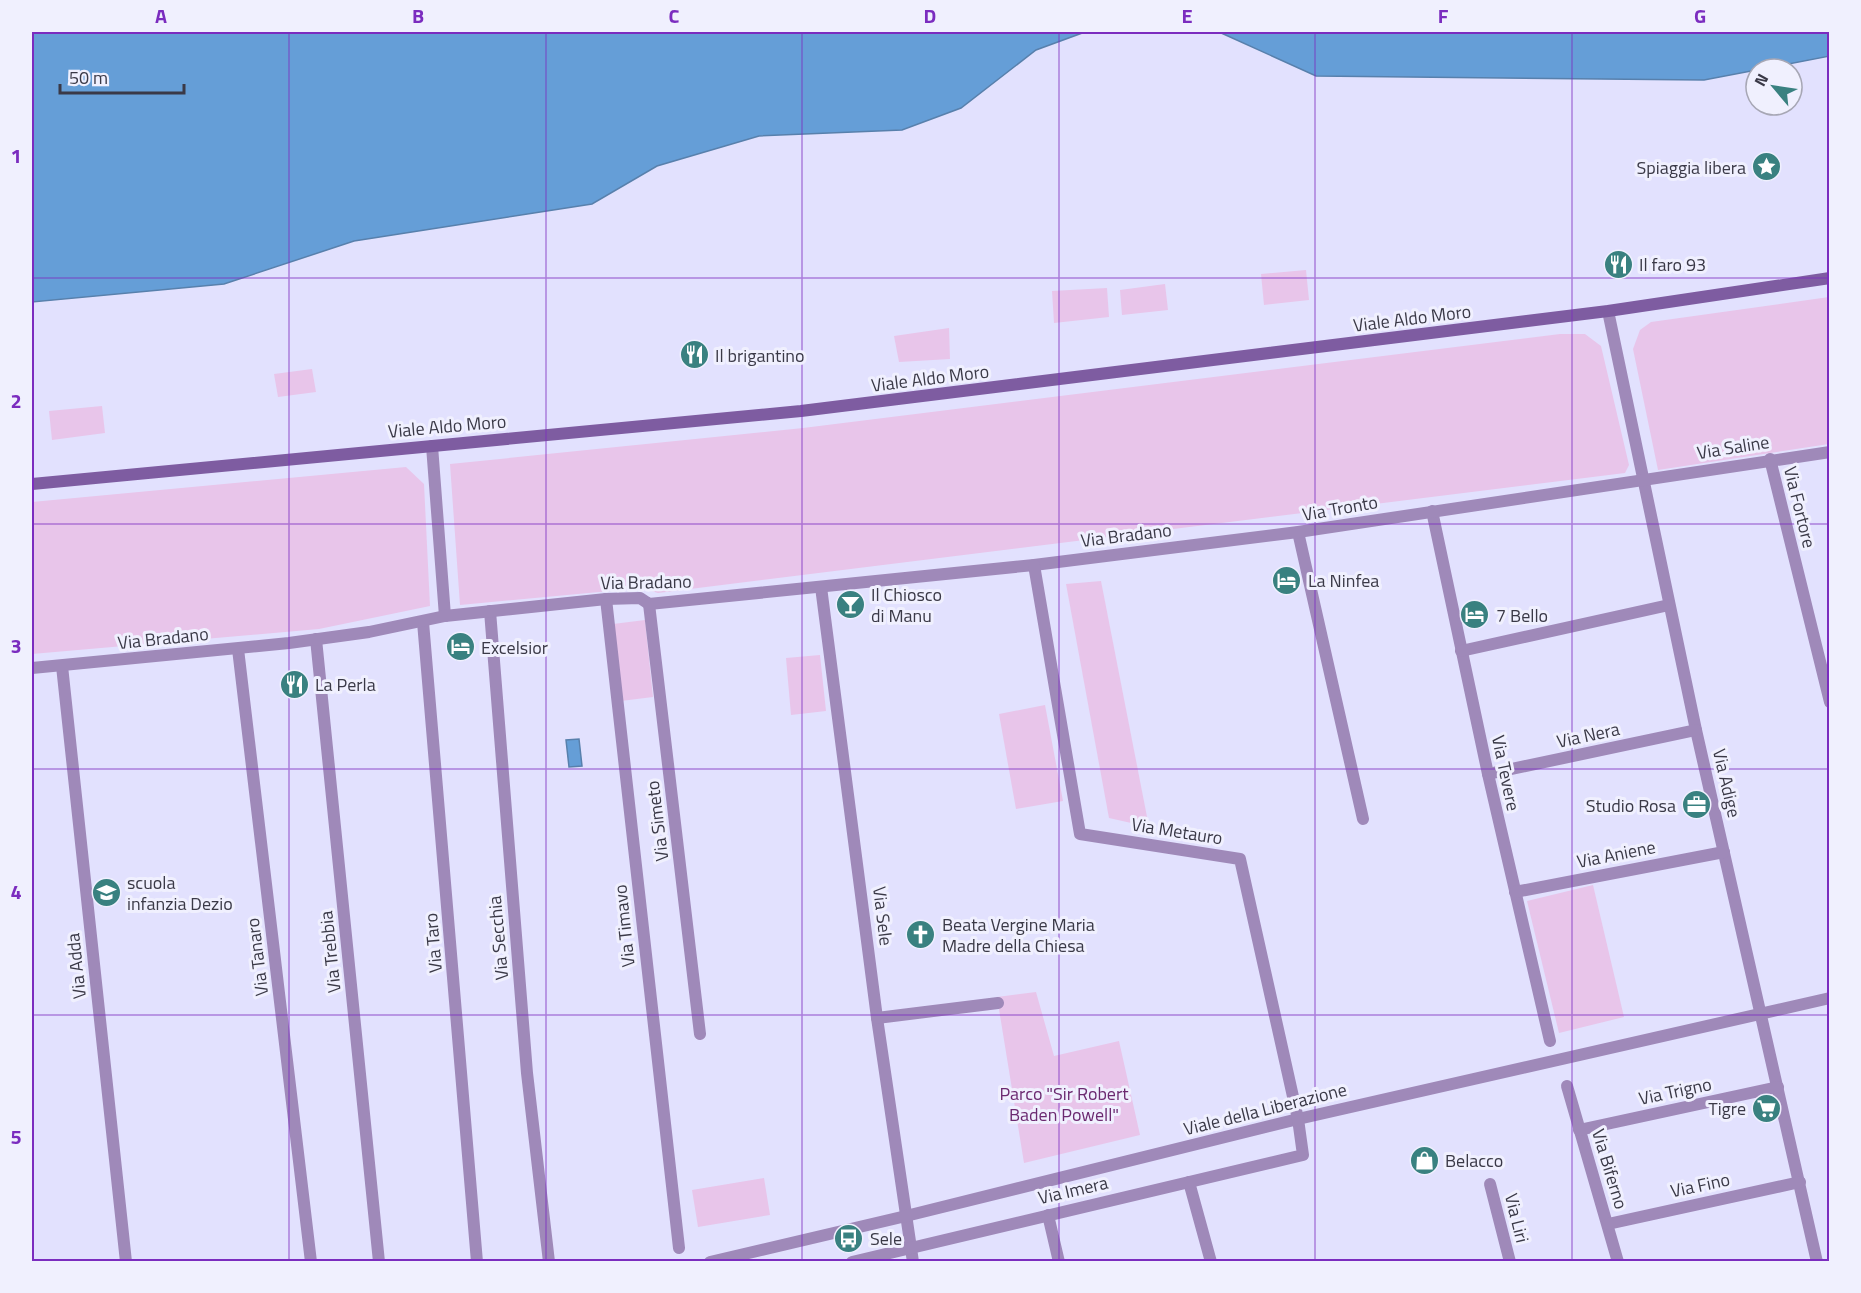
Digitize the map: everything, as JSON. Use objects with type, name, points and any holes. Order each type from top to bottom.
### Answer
[{"type":"street","name":"Viale Aldo Moro","points":[[32,484],[801,411],[1608,311],[1830,278]]},
{"type":"street","name":"Via Adige","points":[[1608,311],[1641,480],[1817,1262]]},
{"type":"street","points":[[432,446],[445,616]]},
{"type":"street","name":"Via Saline","points":[[1641,480],[1770,459],[1830,452]]},
{"type":"street","name":"Via Fortore","points":[[1770,459],[1830,702]]},
{"type":"street","name":"Via Tronto","points":[[1363,819],[1298,532],[1641,480]]},
{"type":"street","name":"Via Tevere","points":[[1432,511],[1488,774],[1550,1041]]},
{"type":"street","name":"Via Bradano","points":[[32,668],[238,649],[490,611],[606,599],[640,598],[649,604],[1034,565],[1298,532]]},
{"type":"street","name":"Via Metauro","points":[[1034,565],[1080,834],[1240,859],[1298,1119],[1303,1155]]},
{"type":"street","name":"Via Sele","points":[[821,587],[877,1018],[913,1262]]},
{"type":"street","name":"Via Timavo","points":[[606,599],[679,1248]]},
{"type":"street","name":"Via Simeto","points":[[649,604],[700,1034]]},
{"type":"street","points":[[1461,651],[1669,605]]},
{"type":"street","name":"Via Secchia","points":[[490,611],[527,1072],[549,1262]]},
{"type":"street","name":"Via Taro","points":[[423,622],[477,1262]]},
{"type":"street","name":"Via Trebbia","points":[[316,639],[379,1262]]},
{"type":"street","name":"Via Tanaro","points":[[238,649],[311,1262]]},
{"type":"street","name":"Via Adda","points":[[62,666],[126,1262]]},
{"type":"street","name":"Via Nera","points":[[1488,774],[1696,730]]},
{"type":"street","name":"Via Aniene","points":[[1515,892],[1724,852]]},
{"type":"street","name":"Viale della Liberazione","points":[[710,1262],[1298,1119],[1830,998]]},
{"type":"street","points":[[877,1018],[998,1003]]},
{"type":"street","name":"Via Biferno","points":[[1568,1086],[1618,1262]]},
{"type":"street","name":"Via Trigno","points":[[1579,1130],[1778,1087]]},
{"type":"street","name":"Via Imera","points":[[852,1262],[1303,1155]]},
{"type":"street","points":[[1189,1182],[1211,1262]]},
{"type":"street","name":"Via Fino","points":[[1608,1224],[1800,1182]]},
{"type":"street","name":"Via Liri","points":[[1490,1184],[1510,1262]]},
{"type":"street","points":[[1048,1215],[1059,1262]]},
{"type":"green space","points":[[1306,270],[1309,300],[1264,305],[1261,274]]},
{"type":"green space","points":[[1165,284],[1168,310],[1122,315],[1120,290]]},
{"type":"green space","points":[[1107,288],[1109,317],[1054,323],[1052,291]]},
{"type":"green space","points":[[1829,297],[1829,444],[1658,470],[1633,349],[1640,330],[1651,322]]},
{"type":"green space","points":[[949,328],[950,359],[899,362],[894,336]]},
{"type":"green space","points":[[1560,334],[1585,334],[1601,346],[1629,465],[1625,473],[658,593],[642,588],[460,605],[450,464],[803,428]]},
{"type":"green space","points":[[312,369],[316,392],[278,397],[274,374]]},
{"type":"green space","points":[[102,406],[105,433],[52,440],[49,411]]},
{"type":"green space","points":[[406,467],[424,484],[430,606],[319,629],[32,654],[32,502]]},
{"type":"green space","points":[[1101,581],[1149,827],[1109,818],[1066,584]]},
{"type":"green space","points":[[645,620],[653,697],[621,701],[613,624]]},
{"type":"green space","points":[[820,655],[826,711],[791,715],[786,658]]},
{"type":"green space","points":[[1045,705],[1063,801],[1016,809],[999,714]]},
{"type":"green space","points":[[1593,885],[1624,1017],[1559,1033],[1527,901]]},
{"type":"green space","name":"Parco \"Sir Robert Baden Powell\"","points":[[1036,992],[1054,1056],[1119,1041],[1140,1135],[1024,1163],[997,997]]},
{"type":"green space","points":[[764,1178],[770,1215],[698,1227],[692,1190]]},
{"type":"water","points":[[32,32],[1085,32],[1036,50],[961,108],[902,130],[759,136],[657,166],[592,204],[354,241],[224,284],[32,302]]},
{"type":"water","points":[[1219,32],[1829,32],[1830,56],[1804,61],[1804,57],[1744,57],[1744,72],[1704,80],[1316,76]]},
{"type":"water","points":[[579,739],[582,766],[569,767],[566,740]]},
{"type":"place","name":"Spiaggia libera","points":[[1767,167]]},
{"type":"place","name":"Il faro 93","points":[[1618,264]]},
{"type":"place","name":"Il brigantino","points":[[694,355]]},
{"type":"place","name":"La Ninfea","points":[[1287,580]]},
{"type":"place","name":"Il Chiosco di Manu","points":[[850,604]]},
{"type":"place","name":"7 Bello","points":[[1475,615]]},
{"type":"place","name":"Excelsior","points":[[460,647]]},
{"type":"place","name":"La Perla","points":[[294,684]]},
{"type":"place","name":"Studio Rosa","points":[[1697,805]]},
{"type":"place","name":"scuola infanzia Dezio","points":[[106,892]]},
{"type":"place","name":"Beata Vergine Maria Madre della Chiesa","points":[[921,934]]},
{"type":"place","name":"Tigre","points":[[1767,1108]]},
{"type":"place","name":"Belacco","points":[[1424,1160]]},
{"type":"place","name":"Sele","points":[[849,1238]]}]
